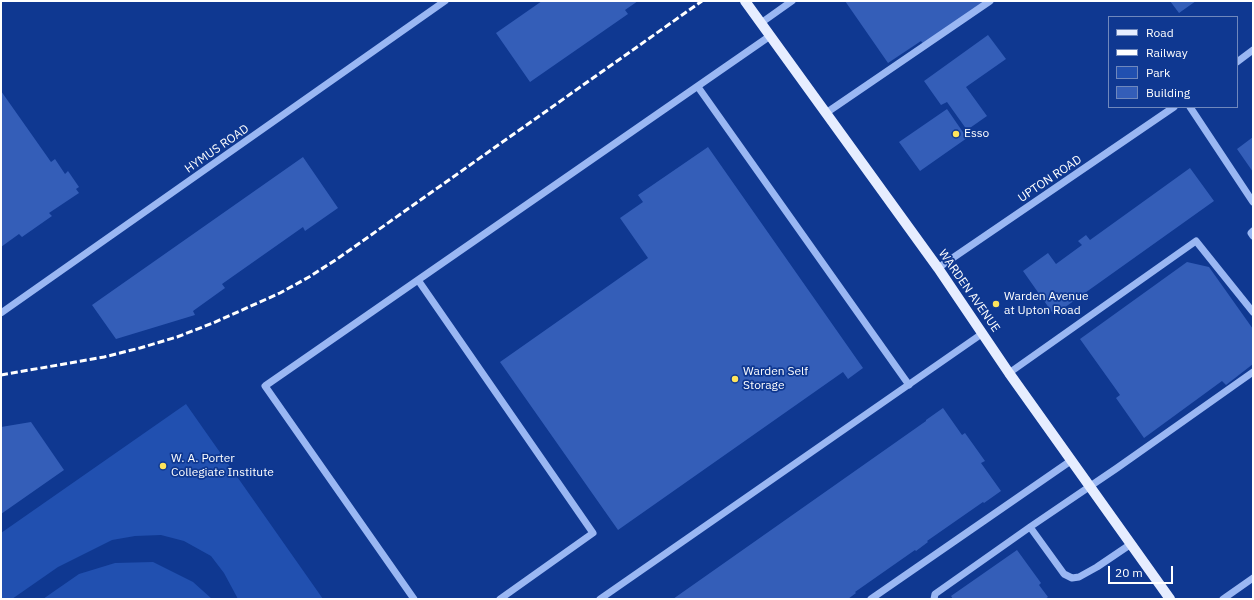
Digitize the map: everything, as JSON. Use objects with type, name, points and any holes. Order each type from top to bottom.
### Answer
[{"type":"main road","name":"WARDEN AVENUE","points":[[745,1],[938,268],[1009,373],[1091,486],[1170,599]]},
{"type":"street","name":"HYMUS ROAD","points":[[1,314],[445,1]]},
{"type":"street","points":[[761,23],[792,1]]},
{"type":"street","points":[[826,113],[990,1]]},
{"type":"street","points":[[414,599],[265,386],[770,36]]},
{"type":"street","points":[[1238,61],[1253,50]]},
{"type":"street","points":[[698,87],[909,385]]},
{"type":"street","name":"UPTON ROAD","points":[[938,268],[1173,108]]},
{"type":"street","points":[[1191,108],[1253,202]]},
{"type":"street","points":[[1253,231],[1251,233],[1253,236]]},
{"type":"street","points":[[1009,373],[1196,240],[1253,312]]},
{"type":"street","points":[[418,280],[593,533],[500,599]]},
{"type":"street","points":[[600,599],[983,333]]},
{"type":"street","points":[[934,599],[935,594],[1253,372]]},
{"type":"street","points":[[871,599],[1072,460]]},
{"type":"street","points":[[1030,527],[1064,574],[1072,578],[1079,577],[1097,567],[1131,544]]},
{"type":"street","points":[[1223,599],[1253,578]]},
{"type":"green space","name":"W. A. Porter Collegiate Institute","points":[[186,404],[323,599],[238,599],[224,573],[211,556],[184,541],[161,535],[135,536],[112,540],[58,567],[12,599],[1,599],[1,533]]},
{"type":"green space","points":[[153,562],[193,582],[212,599],[43,599],[79,574],[115,563]]},
{"type":"building","points":[[542,1],[638,1],[625,10],[628,14],[530,82],[496,33]]},
{"type":"building","points":[[845,1],[986,1],[924,45],[921,41],[888,63]]},
{"type":"building","points":[[1170,1],[1196,1],[1179,13]]},
{"type":"building","points":[[988,35],[1006,59],[966,87],[987,116],[967,130],[947,102],[941,105],[924,81]]},
{"type":"building","points":[[1,91],[51,162],[55,159],[65,174],[68,171],[79,187],[76,189],[79,193],[49,213],[52,216],[22,237],[19,234],[1,247]]},
{"type":"building","points":[[947,109],[967,138],[920,171],[899,142]]},
{"type":"building","points":[[1253,137],[1253,172],[1237,149]]},
{"type":"building","points":[[708,147],[863,368],[848,379],[843,372],[618,530],[500,362],[648,258],[620,218],[643,202],[638,195]]},
{"type":"building","points":[[303,157],[338,208],[305,231],[303,227],[222,284],[225,288],[193,311],[195,315],[116,339],[92,305]]},
{"type":"building","points":[[1190,168],[1214,201],[1054,315],[1023,271],[1048,253],[1056,264],[1082,245],[1078,241],[1086,235],[1090,240]]},
{"type":"building","points":[[1187,262],[1209,267],[1253,329],[1253,364],[1226,385],[1222,381],[1144,438],[1116,398],[1120,395],[1080,339]]},
{"type":"building","points":[[943,408],[962,435],[965,433],[985,461],[981,463],[1001,491],[927,541],[928,542],[916,551],[915,550],[855,592],[856,593],[848,599],[673,599],[926,421]]},
{"type":"building","points":[[31,422],[64,470],[1,514],[1,427]]},
{"type":"building","points":[[1017,550],[1041,583],[1039,585],[1048,597],[1045,599],[953,599],[951,596]]},
{"type":"railway","points":[[1,375],[104,357],[140,348],[177,337],[213,323],[280,293],[337,259],[702,1]]},
{"type":"place","name":"Esso","points":[[956,134]]},
{"type":"place","name":"Warden Avenue at Upton Road","points":[[996,304]]},
{"type":"place","name":"Warden Self Storage","points":[[735,379]]},
{"type":"place","name":"W. A. Porter Collegiate Institute","points":[[163,466]]}]
